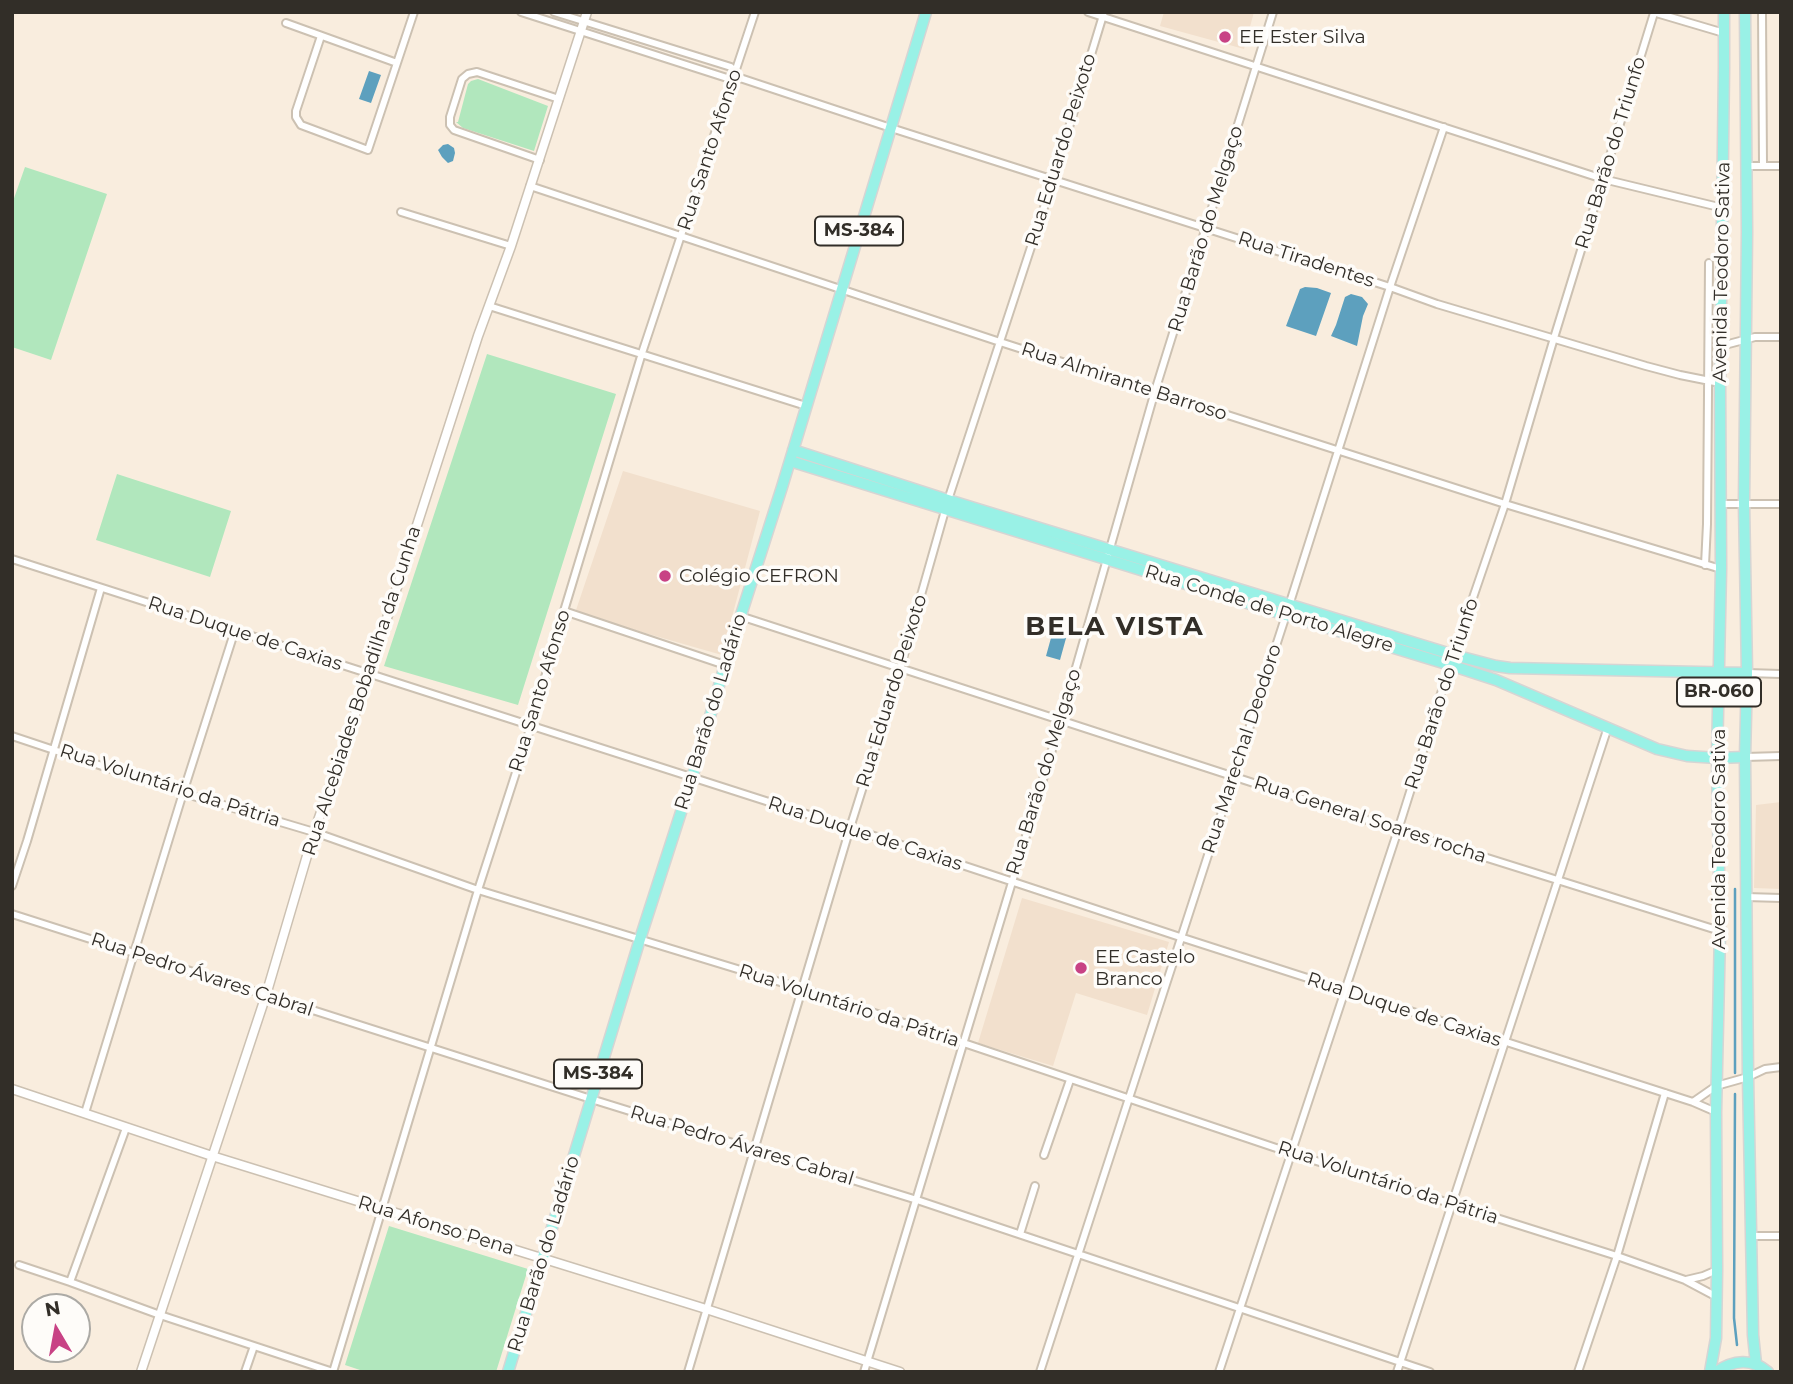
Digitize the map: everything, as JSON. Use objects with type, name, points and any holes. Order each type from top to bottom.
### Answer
[{"type":"main road","name":"Rua Barão do Ladário","points":[[508,1372],[926,12]]},
{"type":"main road","name":"Avenida Teodoro Sativa","points":[[1710,1372],[1716,1338],[1717,1297],[1716,1086],[1720,931],[1717,758],[1721,569],[1724,12]]},
{"type":"main road","name":"Avenida Teodoro Sativa","points":[[1745,12],[1747,232],[1744,503],[1748,1077],[1753,1335],[1765,1369]]},
{"type":"main road","name":"Rua Conde de Porto Alegre","points":[[793,450],[947,505]]},
{"type":"main road","name":"Rua Conde de Porto Alegre","points":[[790,461],[947,505],[1452,660],[1664,751],[1687,757],[1745,757]]},
{"type":"main road","name":"Rua Conde de Porto Alegre","points":[[1452,660],[1510,668],[1746,673]]},
{"type":"main road","name":"BR-060","points":[[1716,1372],[1734,1362],[1745,1362],[1765,1369]]},
{"type":"street","points":[[321,36],[296,117],[302,125],[368,150],[414,12]]},
{"type":"street","name":"Rua Tiradentes","points":[[521,12],[727,78],[734,76],[1437,304],[1646,366],[1720,383]]},
{"type":"street","name":"Rua Tiradentes","points":[[554,12],[731,67],[734,76]]},
{"type":"street","name":"Rua Alcebiades Bobadilha da Cunha","points":[[141,1372],[266,995],[314,832],[369,674],[478,336],[540,160],[587,12]]},
{"type":"street","name":"Rua Santo Afonso","points":[[333,1372],[642,353],[755,12]]},
{"type":"street","points":[[1088,12],[1603,179],[1723,208]]},
{"type":"street","name":"Rua Barão do Melgaço","points":[[864,1372],[1061,720],[1156,391],[1273,12]]},
{"type":"street","points":[[1653,12],[1724,33]]},
{"type":"street","name":"Rua Barão do Triunfo","points":[[1219,1372],[1505,504],[1653,12]]},
{"type":"street","points":[[1762,12],[1763,165]]},
{"type":"street","name":"Rua Eduardo Peixoto","points":[[688,1372],[947,505],[1053,180],[1103,15]]},
{"type":"street","points":[[286,23],[397,63]]},
{"type":"street","points":[[540,160],[454,130],[450,125],[450,117],[462,79],[477,72],[559,99]]},
{"type":"street","name":"Rua Marechal Deodoro","points":[[1040,1372],[1444,127]]},
{"type":"street","points":[[1746,166],[1781,166]]},
{"type":"street","name":"Rua Almirante Barroso","points":[[530,186],[1000,342],[1505,504],[1721,569]]},
{"type":"street","points":[[401,212],[511,246]]},
{"type":"street","points":[[1705,565],[1709,263]]},
{"type":"street","points":[[489,306],[806,406]]},
{"type":"street","points":[[1721,346],[1745,338],[1781,337]]},
{"type":"street","points":[[1720,504],[1781,503]]},
{"type":"street","name":"Rua Duque de Caxias","points":[[12,559],[850,828],[1344,991],[1693,1102],[1716,1112]]},
{"type":"street","points":[[12,886],[101,588]]},
{"type":"street","points":[[564,611],[726,665]]},
{"type":"street","name":"Rua General Soares rocha","points":[[740,616],[1398,830],[1720,931]]},
{"type":"street","points":[[85,1113],[235,630]]},
{"type":"street","points":[[1746,673],[1781,674]]},
{"type":"street","points":[[1397,1372],[1608,727]]},
{"type":"street","name":"Rua Voluntário da Pátria","points":[[12,736],[183,793],[314,832],[478,890],[803,989],[1291,1153],[1617,1256],[1685,1280],[1717,1297]]},
{"type":"street","points":[[1745,757],[1781,756]]},
{"type":"street","points":[[1746,897],[1781,898]]},
{"type":"street","name":"Rua Pedro Ávares Cabral","points":[[12,914],[917,1200],[1430,1372]]},
{"type":"street","points":[[1693,1102],[1716,1086],[1765,1069],[1781,1068]]},
{"type":"street","points":[[1044,1155],[1070,1080]]},
{"type":"street","name":"Rua Afonso Pena","points":[[12,1089],[212,1156],[901,1372]]},
{"type":"street","points":[[1578,1372],[1617,1256],[1665,1093]]},
{"type":"street","points":[[70,1282],[126,1128]]},
{"type":"street","points":[[1020,1234],[1035,1186]]},
{"type":"street","points":[[1751,1236],[1781,1237]]},
{"type":"street","points":[[19,1265],[333,1372]]},
{"type":"street","points":[[1685,1280],[1717,1270]]},
{"type":"street","points":[[245,1372],[254,1346]]},
{"type":"shaded area","name":"EE Ester Silva","points":[[1164,12],[1254,12],[1244,49],[1160,26]]},
{"type":"shaded area","name":"Colégio CEFRON","points":[[623,471],[760,511],[722,655],[575,613]]},
{"type":"shaded area","points":[[1781,802],[1781,889],[1754,888],[1756,805]]},
{"type":"shaded area","name":"EE Castelo Branco","points":[[1022,898],[1169,942],[1147,1015],[1076,993],[1053,1066],[978,1043]]},
{"type":"green space","points":[[478,79],[548,106],[534,151],[463,128],[456,122],[468,84]]},
{"type":"green space","points":[[25,167],[107,194],[51,360],[12,347],[12,204]]},
{"type":"green space","points":[[487,354],[616,394],[518,705],[384,666]]},
{"type":"green space","points":[[117,474],[231,511],[210,577],[96,540]]},
{"type":"green space","points":[[389,1226],[528,1269],[496,1372],[366,1372],[345,1365]]},
{"type":"water","points":[[369,71],[381,75],[371,103],[359,99]]},
{"type":"water","points":[[448,144],[454,148],[455,153],[453,161],[448,163],[438,150]]},
{"type":"water","points":[[1305,287],[1331,293],[1316,336],[1286,326],[1300,289]]},
{"type":"water","points":[[1351,294],[1362,297],[1368,304],[1357,346],[1331,336],[1345,297]]},
{"type":"water","points":[[1054,627],[1068,631],[1060,660],[1046,656]]},
{"type":"waterway","points":[[1735,889],[1735,1073]]},
{"type":"waterway","points":[[1735,1094],[1734,1318],[1737,1345]]},
{"type":"place","name":"EE Ester Silva","points":[[1225,37]]},
{"type":"place","name":"Colégio CEFRON","points":[[665,576]]},
{"type":"place","name":"EE Castelo Branco","points":[[1081,968]]},
{"type":"district","name":"BELA VISTA","points":[[1115,627]]}]
